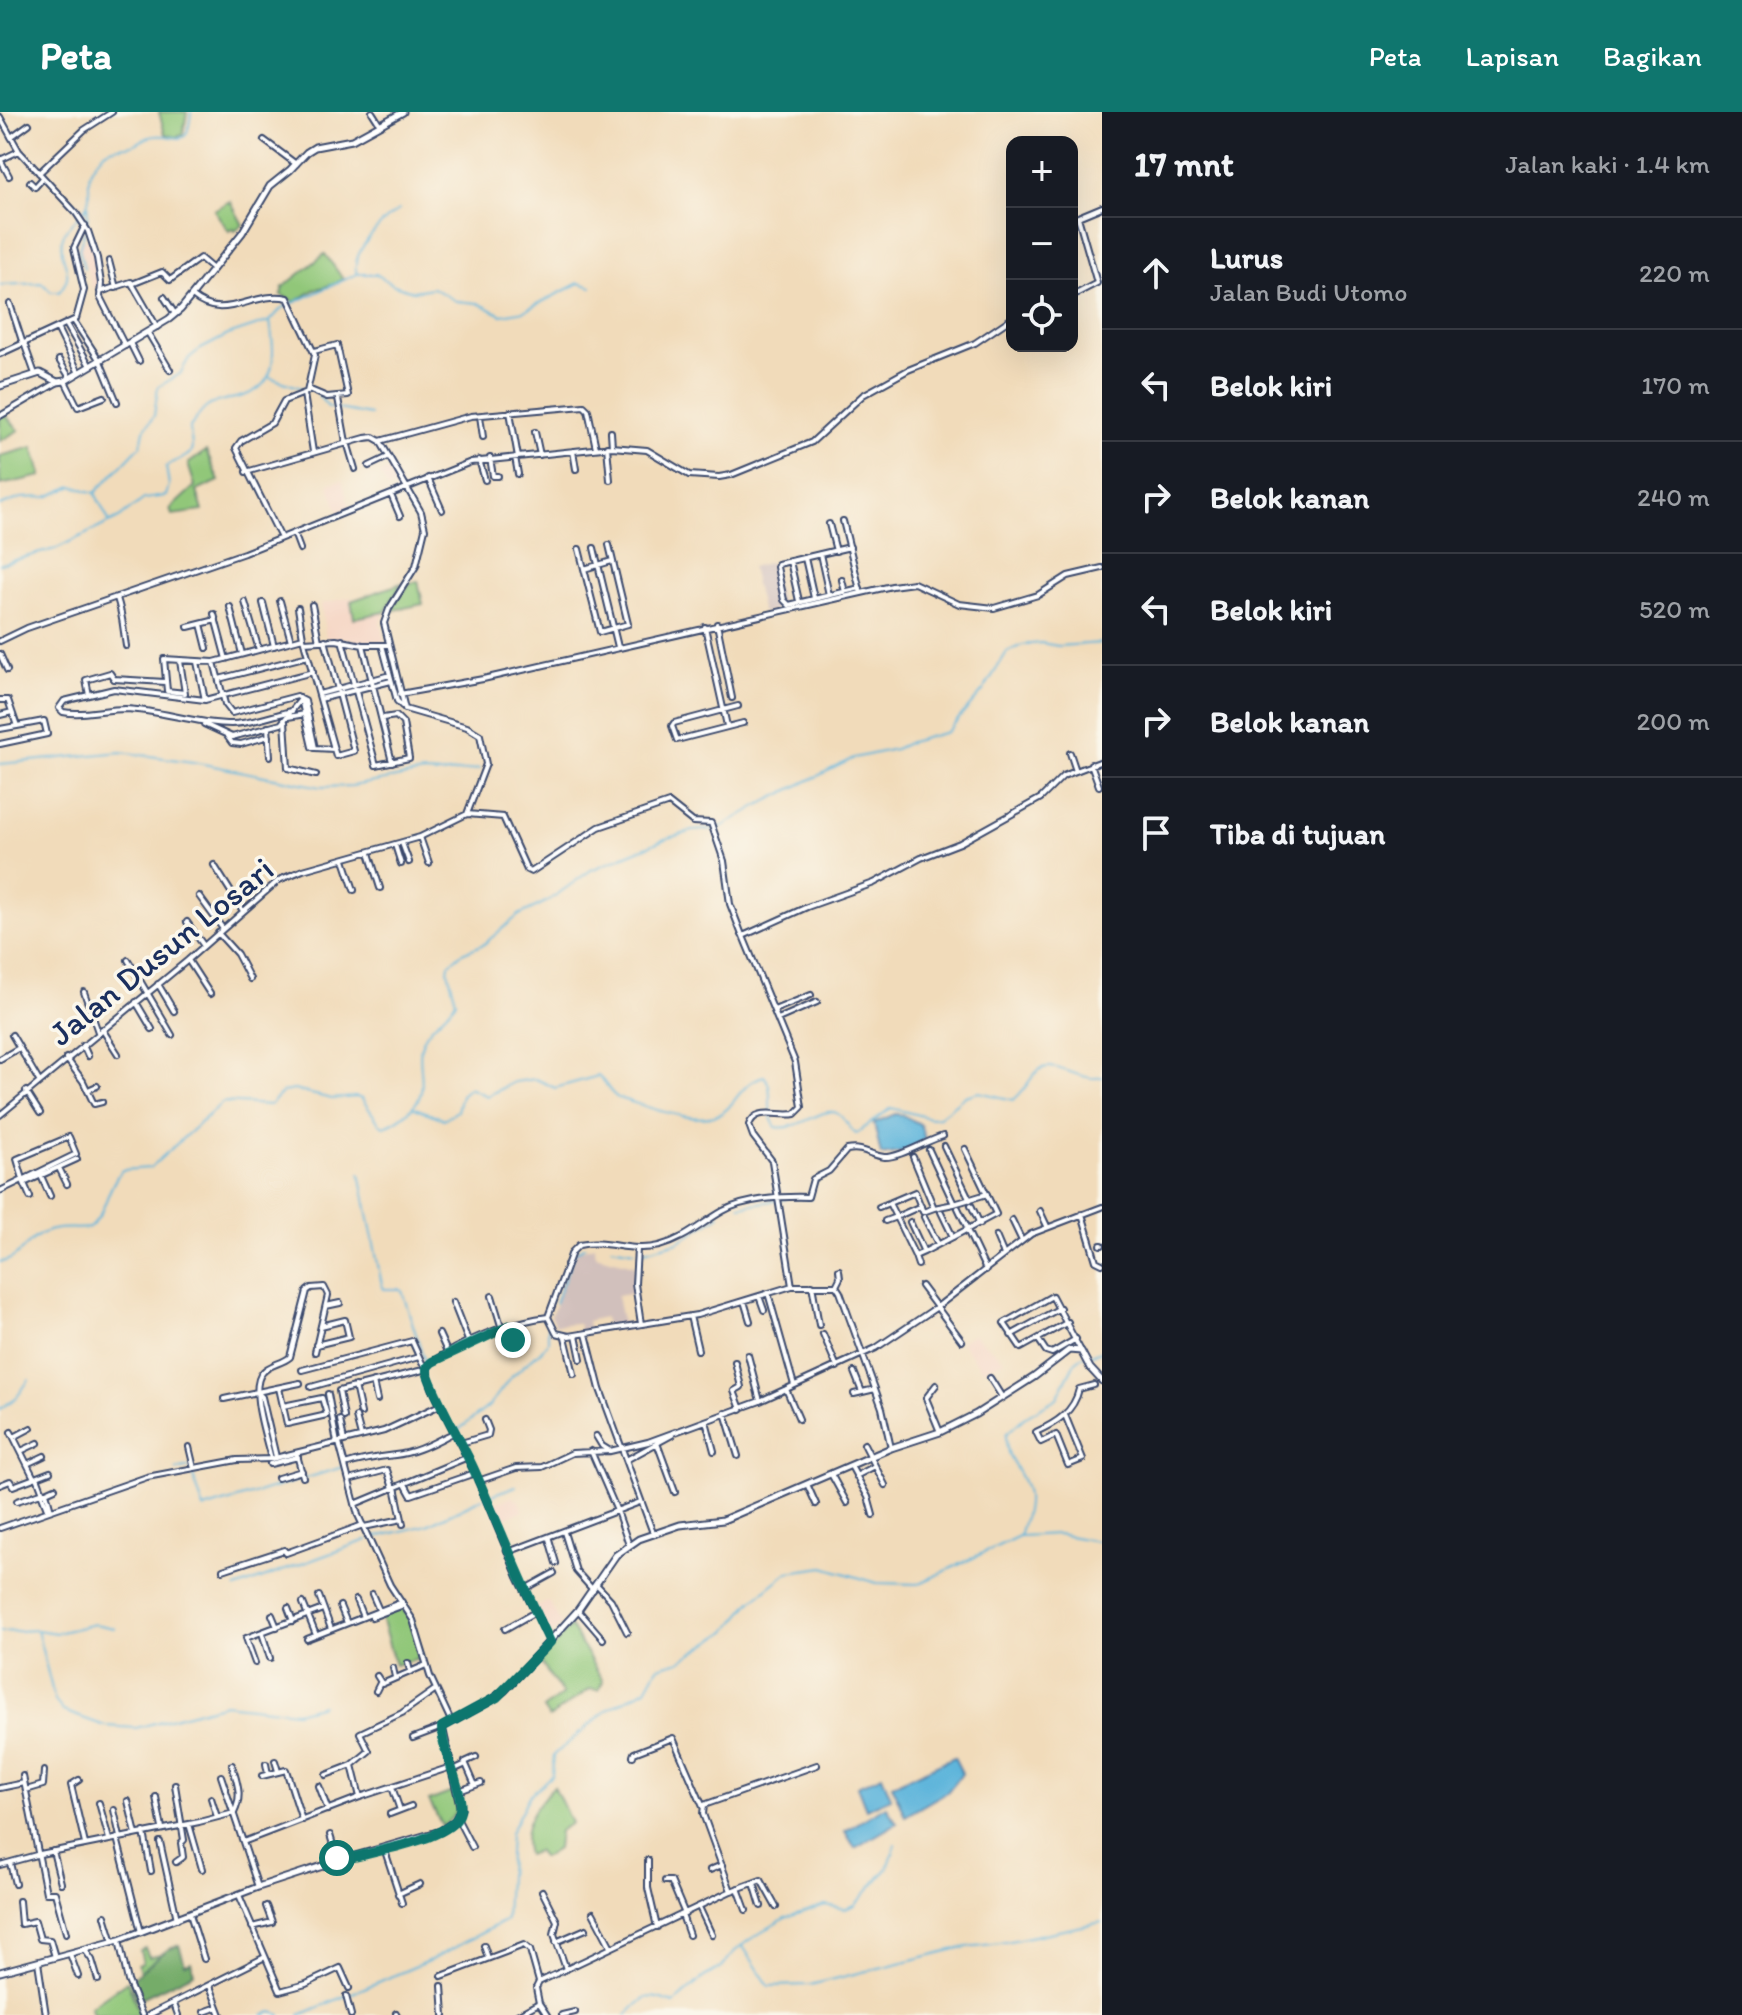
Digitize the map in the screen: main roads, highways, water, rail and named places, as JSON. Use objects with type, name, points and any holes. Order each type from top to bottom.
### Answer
[{"type":"water","points":[[895,1114],[920,1124],[925,1139],[904,1152],[881,1155],[874,1123]]},
{"type":"water","points":[[954,1757],[962,1773],[948,1791],[905,1816],[892,1785]]},
{"type":"water","points":[[882,1775],[891,1798],[866,1809],[857,1786]]},
{"type":"water","points":[[886,1806],[897,1823],[855,1848],[845,1831]]},
{"type":"waterway","points":[[0,285],[42,283],[51,292],[59,292],[67,278],[62,240],[66,230],[87,205],[89,177],[94,165],[103,153],[111,149],[132,145],[152,136],[185,136],[191,112]]},
{"type":"waterway","points":[[87,223],[88,205]]},
{"type":"waterway","points":[[357,274],[356,266],[362,248],[376,229],[399,210]]},
{"type":"waterway","points":[[84,268],[79,249],[85,230]]},
{"type":"waterway","points":[[0,506],[21,498],[47,497],[73,486],[95,493],[141,445],[144,430],[154,416],[158,387],[180,374],[189,358],[228,335],[270,321],[282,308],[357,274],[376,274],[394,285],[413,291],[433,288],[456,301],[478,303],[502,315],[524,311],[579,283],[592,287]]},
{"type":"waterway","points":[[0,564],[55,549],[119,518],[144,499],[166,496],[169,485],[166,467],[191,452],[190,427],[200,414],[216,402],[255,391],[269,375],[273,355],[270,321]]},
{"type":"waterway","points":[[269,377],[304,389]]},
{"type":"waterway","points":[[318,395],[328,407],[370,415]]},
{"type":"waterway","points":[[96,495],[109,521]]},
{"type":"waterway","points":[[0,1262],[13,1258],[43,1233],[89,1228],[99,1216],[122,1170],[150,1168],[223,1102],[270,1105],[283,1092],[294,1090],[332,1099],[356,1097],[362,1099],[379,1123],[384,1126],[395,1121],[419,1098],[422,1087],[421,1047],[427,1033],[456,1001],[448,971],[449,964],[462,953],[484,944],[519,915],[548,901],[591,870],[665,839],[693,831],[718,829],[854,758],[947,732],[983,691],[1007,652],[1022,645],[1041,643],[1058,646],[1102,643]]},
{"type":"waterway","points":[[0,764],[121,752],[193,762],[321,787],[352,786],[423,773],[480,769]]},
{"type":"waterway","points":[[412,1107],[444,1119],[457,1111],[461,1095],[469,1088],[487,1096],[514,1082],[536,1079],[555,1088],[598,1076],[618,1098],[674,1114],[705,1118],[727,1109],[748,1085],[764,1076],[776,1127],[793,1126],[833,1112],[841,1116],[856,1134],[891,1108],[930,1118],[939,1117],[965,1096],[979,1092],[1013,1100],[1045,1067],[1086,1077],[1102,1077]]},
{"type":"waterway","points":[[832,1170],[842,1160]]},
{"type":"waterway","points":[[360,1173],[382,1285],[384,1289],[402,1291],[425,1362]]},
{"type":"waterway","points":[[796,1198],[810,1199],[812,1188]]},
{"type":"waterway","points":[[740,1206],[786,1199]]},
{"type":"waterway","points":[[640,1252],[678,1242],[720,1215]]},
{"type":"waterway","points":[[555,1303],[574,1253],[585,1246]]},
{"type":"waterway","points":[[611,1247],[635,1251]]},
{"type":"waterway","points":[[457,1431],[489,1406],[510,1378],[543,1349],[548,1342],[548,1322]]},
{"type":"waterway","points":[[300,2015],[433,1959],[506,1920],[510,1833],[529,1796],[552,1775],[554,1755],[607,1710],[646,1689],[658,1667],[680,1661],[727,1631],[752,1601],[788,1572],[824,1567],[877,1583],[918,1584],[1019,1536],[1027,1496],[1010,1458],[1006,1434],[1026,1416],[1057,1398],[1075,1362],[1102,1351]]},
{"type":"waterway","points":[[0,1409],[17,1397],[29,1380]]},
{"type":"waterway","points":[[176,1470],[190,1467]]},
{"type":"waterway","points":[[191,1470],[204,1509],[343,1467]]},
{"type":"waterway","points":[[487,1497],[516,1486]]},
{"type":"waterway","points":[[372,1538],[427,1525],[483,1498]]},
{"type":"waterway","points":[[1020,1536],[1057,1534],[1102,1542]]},
{"type":"waterway","points":[[236,1588],[367,1540]]},
{"type":"waterway","points":[[37,1630],[56,1633],[95,1624],[114,1628]]},
{"type":"waterway","points":[[0,1632],[37,1630],[55,1701],[63,1711],[105,1726],[136,1728],[225,1704],[296,1712],[322,1705]]},
{"type":"waterway","points":[[627,2015],[648,1997],[674,2003],[704,1977],[721,1968],[749,1940],[785,1918],[825,1905],[845,1909],[855,1905],[888,1868],[896,1844]]},
{"type":"waterway","points":[[742,1945],[769,1986],[810,1985],[960,1948],[1102,1922]]},
{"type":"waterway","points":[[264,2015],[272,2012],[281,2015]]}]
